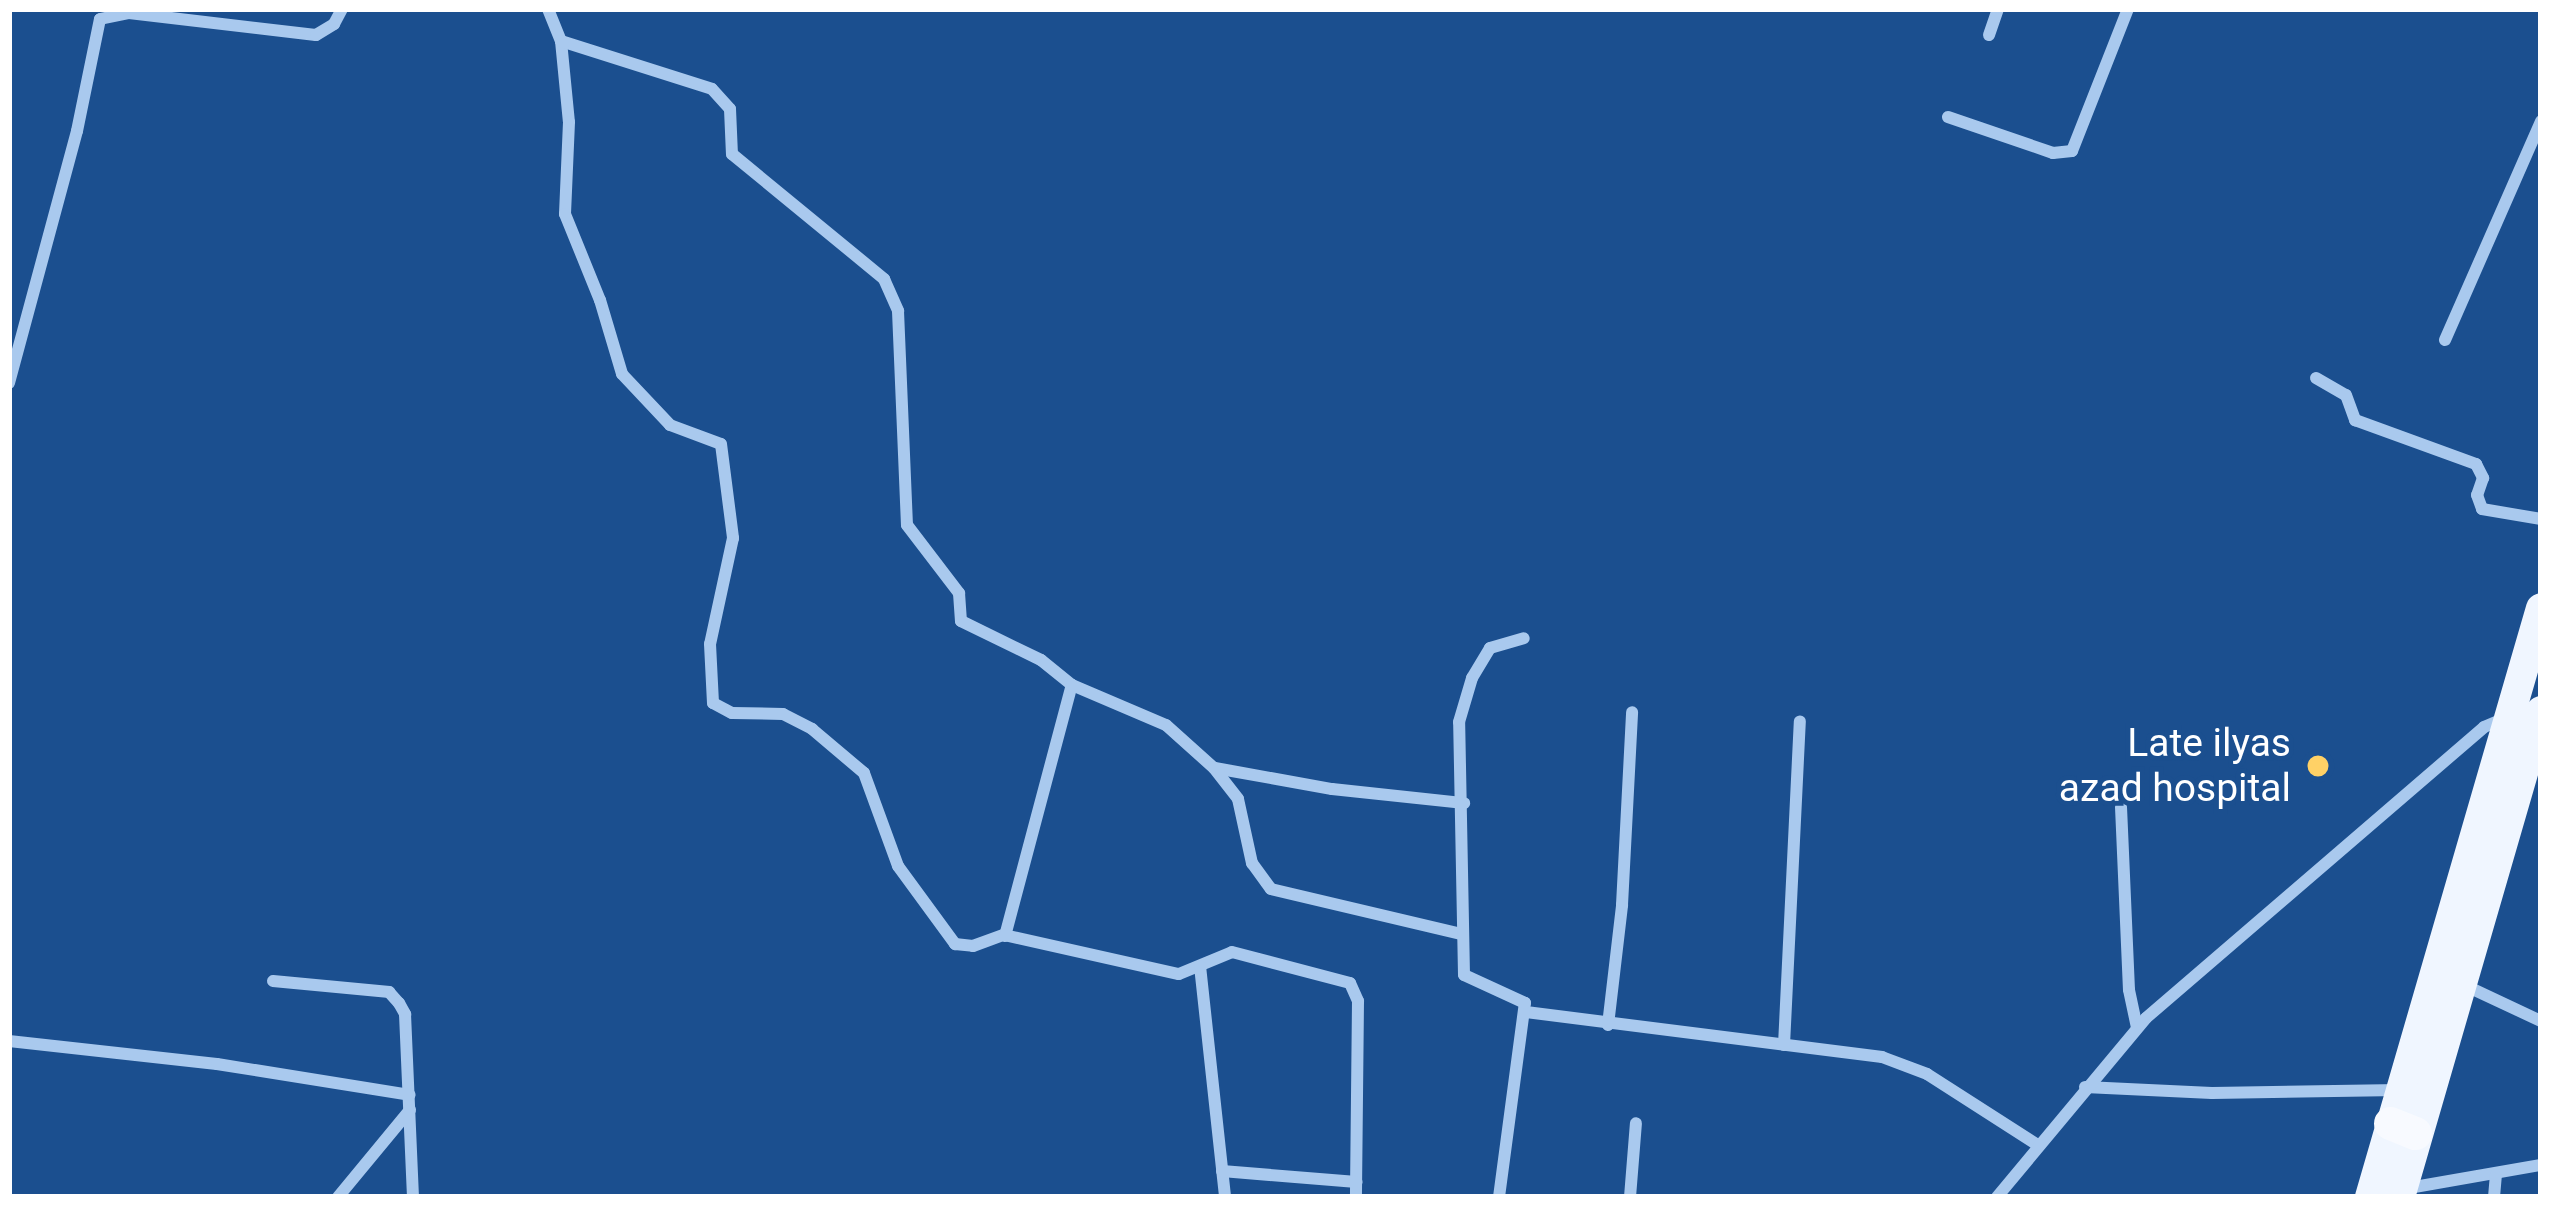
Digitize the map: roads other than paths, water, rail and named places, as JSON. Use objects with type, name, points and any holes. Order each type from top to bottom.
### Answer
[{"type":"main road","points":[[2369,1197],[2463,984],[2528,719],[2541,608]]},
{"type":"main road","points":[[2401,1193],[2400,1090],[2528,719]]},
{"type":"street","points":[[9,383],[71,153],[100,19],[130,13],[316,35],[334,24],[342,9]]},
{"type":"street","points":[[548,9],[561,41],[570,141],[565,214],[600,300],[622,374],[670,425],[718,439],[722,449],[733,538],[710,644],[712,703],[732,713],[783,715],[812,729],[870,783],[893,855],[944,936],[965,947],[1005,936],[1179,974],[1232,952],[1350,983],[1358,1001],[1356,1197]]},
{"type":"street","points":[[1989,35],[1998,9]]},
{"type":"street","points":[[1948,117],[2054,153],[2072,151],[2128,9]]},
{"type":"street","points":[[561,41],[712,89],[730,109],[732,154],[884,279],[898,310],[907,525],[959,592],[961,621],[1041,660],[1072,685],[1166,725],[1214,768],[1242,808],[1252,863],[1271,889],[1289,898],[1462,934]]},
{"type":"street","points":[[2445,340],[2541,121]]},
{"type":"street","points":[[2316,378],[2346,395],[2355,420],[2476,464],[2483,478],[2477,495],[2482,509],[2541,519]]},
{"type":"street","points":[[1499,1197],[1526,1012],[1521,998],[1464,975],[1462,704],[1490,648],[1525,638]]},
{"type":"street","points":[[1005,936],[1072,685]]},
{"type":"street","points":[[1609,1025],[1622,905],[1632,712]]},
{"type":"street","points":[[1997,1197],[2137,1028],[2471,738],[2528,719]]},
{"type":"street","points":[[1784,1045],[1800,721]]},
{"type":"street","points":[[1214,768],[1332,789],[1464,802]]},
{"type":"street","points":[[2121,807],[2128,990],[2137,1028]]},
{"type":"street","points":[[1200,965],[1225,1197]]},
{"type":"street","points":[[273,981],[389,992],[405,1014],[413,1197]]},
{"type":"street","points":[[2463,984],[2541,1022]]},
{"type":"street","points":[[1526,1012],[1899,1062],[1927,1073],[2039,1146]]},
{"type":"street","points":[[9,1041],[217,1064],[410,1102]]},
{"type":"street","points":[[2085,1087],[2212,1093],[2400,1090]]},
{"type":"street","points":[[338,1197],[410,1102]]},
{"type":"street","points":[[1630,1197],[1636,1124]]},
{"type":"street","points":[[2401,1193],[2541,1165]]},
{"type":"street","points":[[1222,1171],[1357,1182]]},
{"type":"street","points":[[2494,1197],[2496,1175]]},
{"type":"place","name":"Late ilyas azad hospital","points":[[2318,766]]}]
